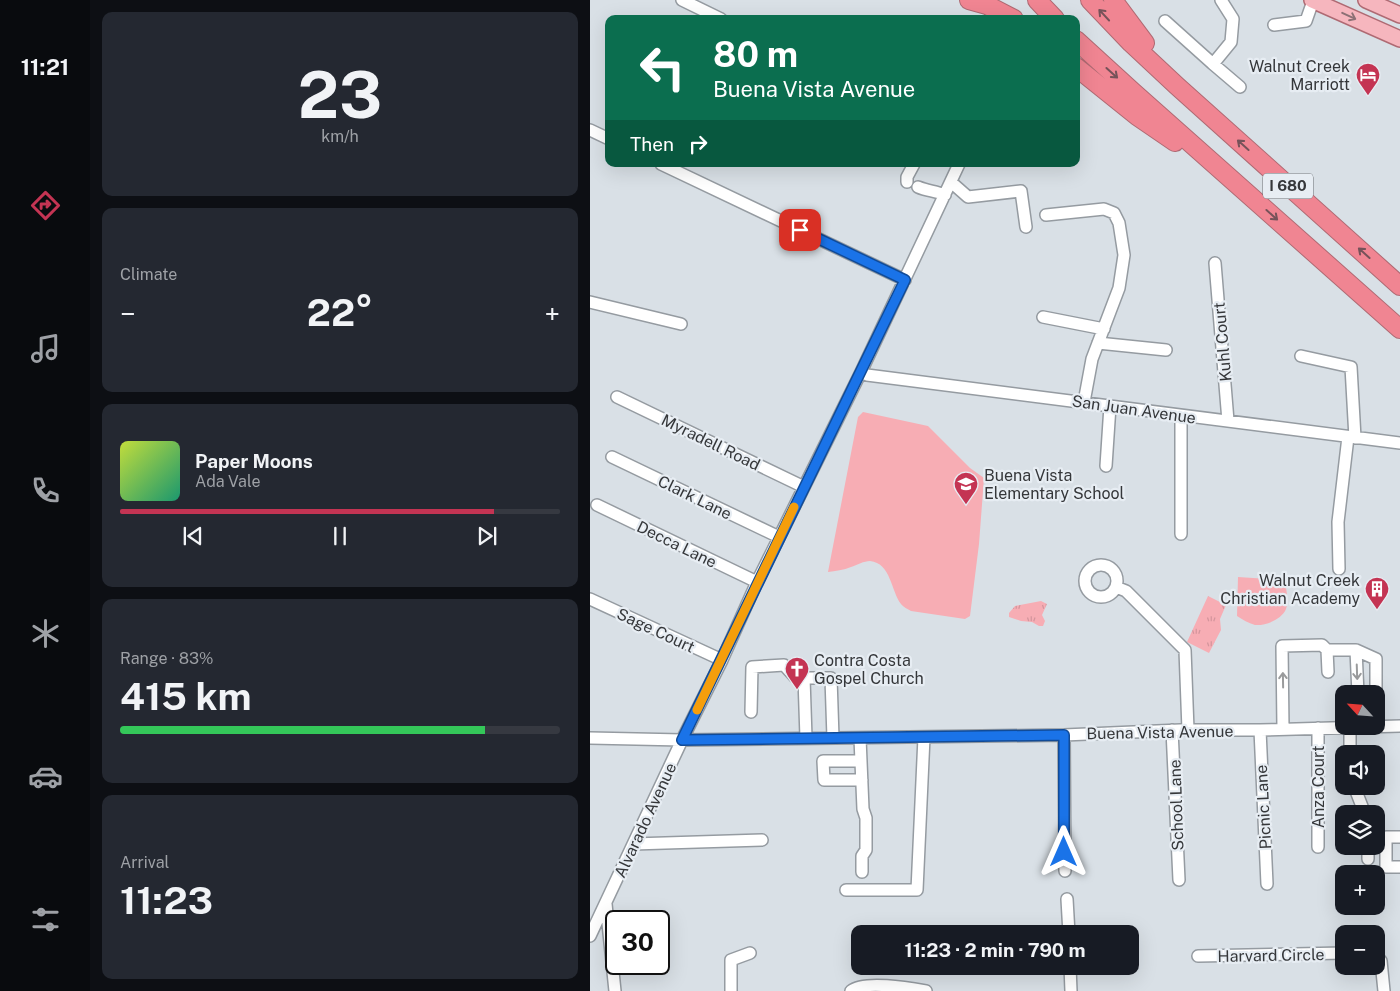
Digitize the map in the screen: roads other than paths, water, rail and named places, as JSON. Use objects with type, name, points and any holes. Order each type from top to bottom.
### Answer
[{"type":"highway","points":[[969,0],[1006,15]]},
{"type":"highway","points":[[1037,0],[1051,15]]},
{"type":"highway","name":"I 680","points":[[1090,0],[1177,86],[1400,286]]},
{"type":"highway","points":[[1113,0],[1177,86]]},
{"type":"highway","name":"I 680","points":[[1080,44],[1400,329]]},
{"type":"highway","points":[[1080,70],[1137,116],[1236,183]]},
{"type":"main road","points":[[1312,0],[1330,3],[1400,39]]},
{"type":"main road","points":[[1366,0],[1400,15]]},
{"type":"street","points":[[682,0],[712,15]]},
{"type":"street","points":[[1214,64],[1231,42],[1233,19],[1221,0]]},
{"type":"street","points":[[1274,25],[1306,21],[1312,0]]},
{"type":"street","points":[[1165,21],[1240,87]]},
{"type":"street","points":[[590,130],[605,137]]},
{"type":"street","points":[[667,167],[905,280]]},
{"type":"street","points":[[907,182],[907,177],[912,167]]},
{"type":"street","name":"Alvarado Avenue","points":[[590,936],[682,740],[722,660],[757,582],[905,280],[958,167]]},
{"type":"street","points":[[951,182],[968,197],[1021,191],[1026,227]]},
{"type":"street","points":[[918,187],[929,192],[936,191],[945,195]]},
{"type":"street","points":[[1046,215],[1104,209],[1114,214],[1119,223],[1124,255],[1119,288],[1092,359],[1084,402]]},
{"type":"street","name":"Kuhl Court","points":[[1215,262],[1228,421]]},
{"type":"street","points":[[590,302],[681,324]]},
{"type":"street","points":[[1043,317],[1104,329]]},
{"type":"street","points":[[1098,343],[1166,350]]},
{"type":"street","points":[[1300,356],[1351,367],[1352,437],[1338,522],[1339,568]]},
{"type":"street","name":"San Juan Avenue","points":[[867,376],[1400,443]]},
{"type":"street","name":"Myradell Road","points":[[617,397],[804,487]]},
{"type":"street","points":[[1106,466],[1110,406]]},
{"type":"street","points":[[1181,416],[1182,534]]},
{"type":"street","name":"Clark Lane","points":[[612,457],[779,537]]},
{"type":"street","name":"Decca Lane","points":[[597,505],[757,582]]},
{"type":"street","points":[[1116,587],[1126,591],[1185,650],[1188,730]]},
{"type":"street","name":"Sage Court","points":[[590,599],[722,660]]},
{"type":"street","points":[[1283,729],[1282,646],[1322,646],[1327,650],[1356,650],[1376,659],[1376,685]]},
{"type":"street","points":[[1327,650],[1328,672]]},
{"type":"street","points":[[1356,650],[1358,685]]},
{"type":"street","points":[[751,712],[752,667],[784,665],[795,677],[830,678],[833,738]]},
{"type":"street","points":[[804,678],[806,738]]},
{"type":"street","name":"Buena Vista Avenue","points":[[1385,727],[1400,726]]},
{"type":"street","name":"Anza Court","points":[[1318,728],[1318,847]]},
{"type":"street","name":"Buena Vista Avenue","points":[[590,738],[682,740],[860,738],[1335,728]]},
{"type":"street","name":"School Lane","points":[[1172,730],[1179,880]]},
{"type":"street","name":"Picnic Lane","points":[[1260,730],[1267,884]]},
{"type":"street","points":[[1064,735],[1065,871]]},
{"type":"street","points":[[846,890],[917,890],[924,737]]},
{"type":"street","points":[[860,738],[862,809],[866,818],[866,850],[862,856],[862,872]]},
{"type":"street","points":[[861,761],[824,761],[824,780],[862,780]]},
{"type":"street","points":[[1400,837],[1386,837],[1386,867],[1400,867]]},
{"type":"street","points":[[633,844],[762,840]]},
{"type":"street","points":[[1067,899],[1068,925]]},
{"type":"street","points":[[606,904],[615,991]]},
{"type":"street","points":[[731,991],[731,960],[750,953]]},
{"type":"street","name":"Harvard Circle","points":[[1198,956],[1335,953]]},
{"type":"street","points":[[1071,975],[1072,991]]},
{"type":"street","points":[[1382,975],[1384,991]]},
{"type":"street","points":[[851,991],[854,988],[868,986],[926,991]]},
{"type":"place","name":"Walnut Creek Marriott","points":[[1368,96]]},
{"type":"place","name":"Buena Vista Elementary School","points":[[966,505]]},
{"type":"place","name":"Walnut Creek Christian Academy","points":[[1377,610]]},
{"type":"place","name":"Contra Costa Gospel Church","points":[[797,690]]}]
